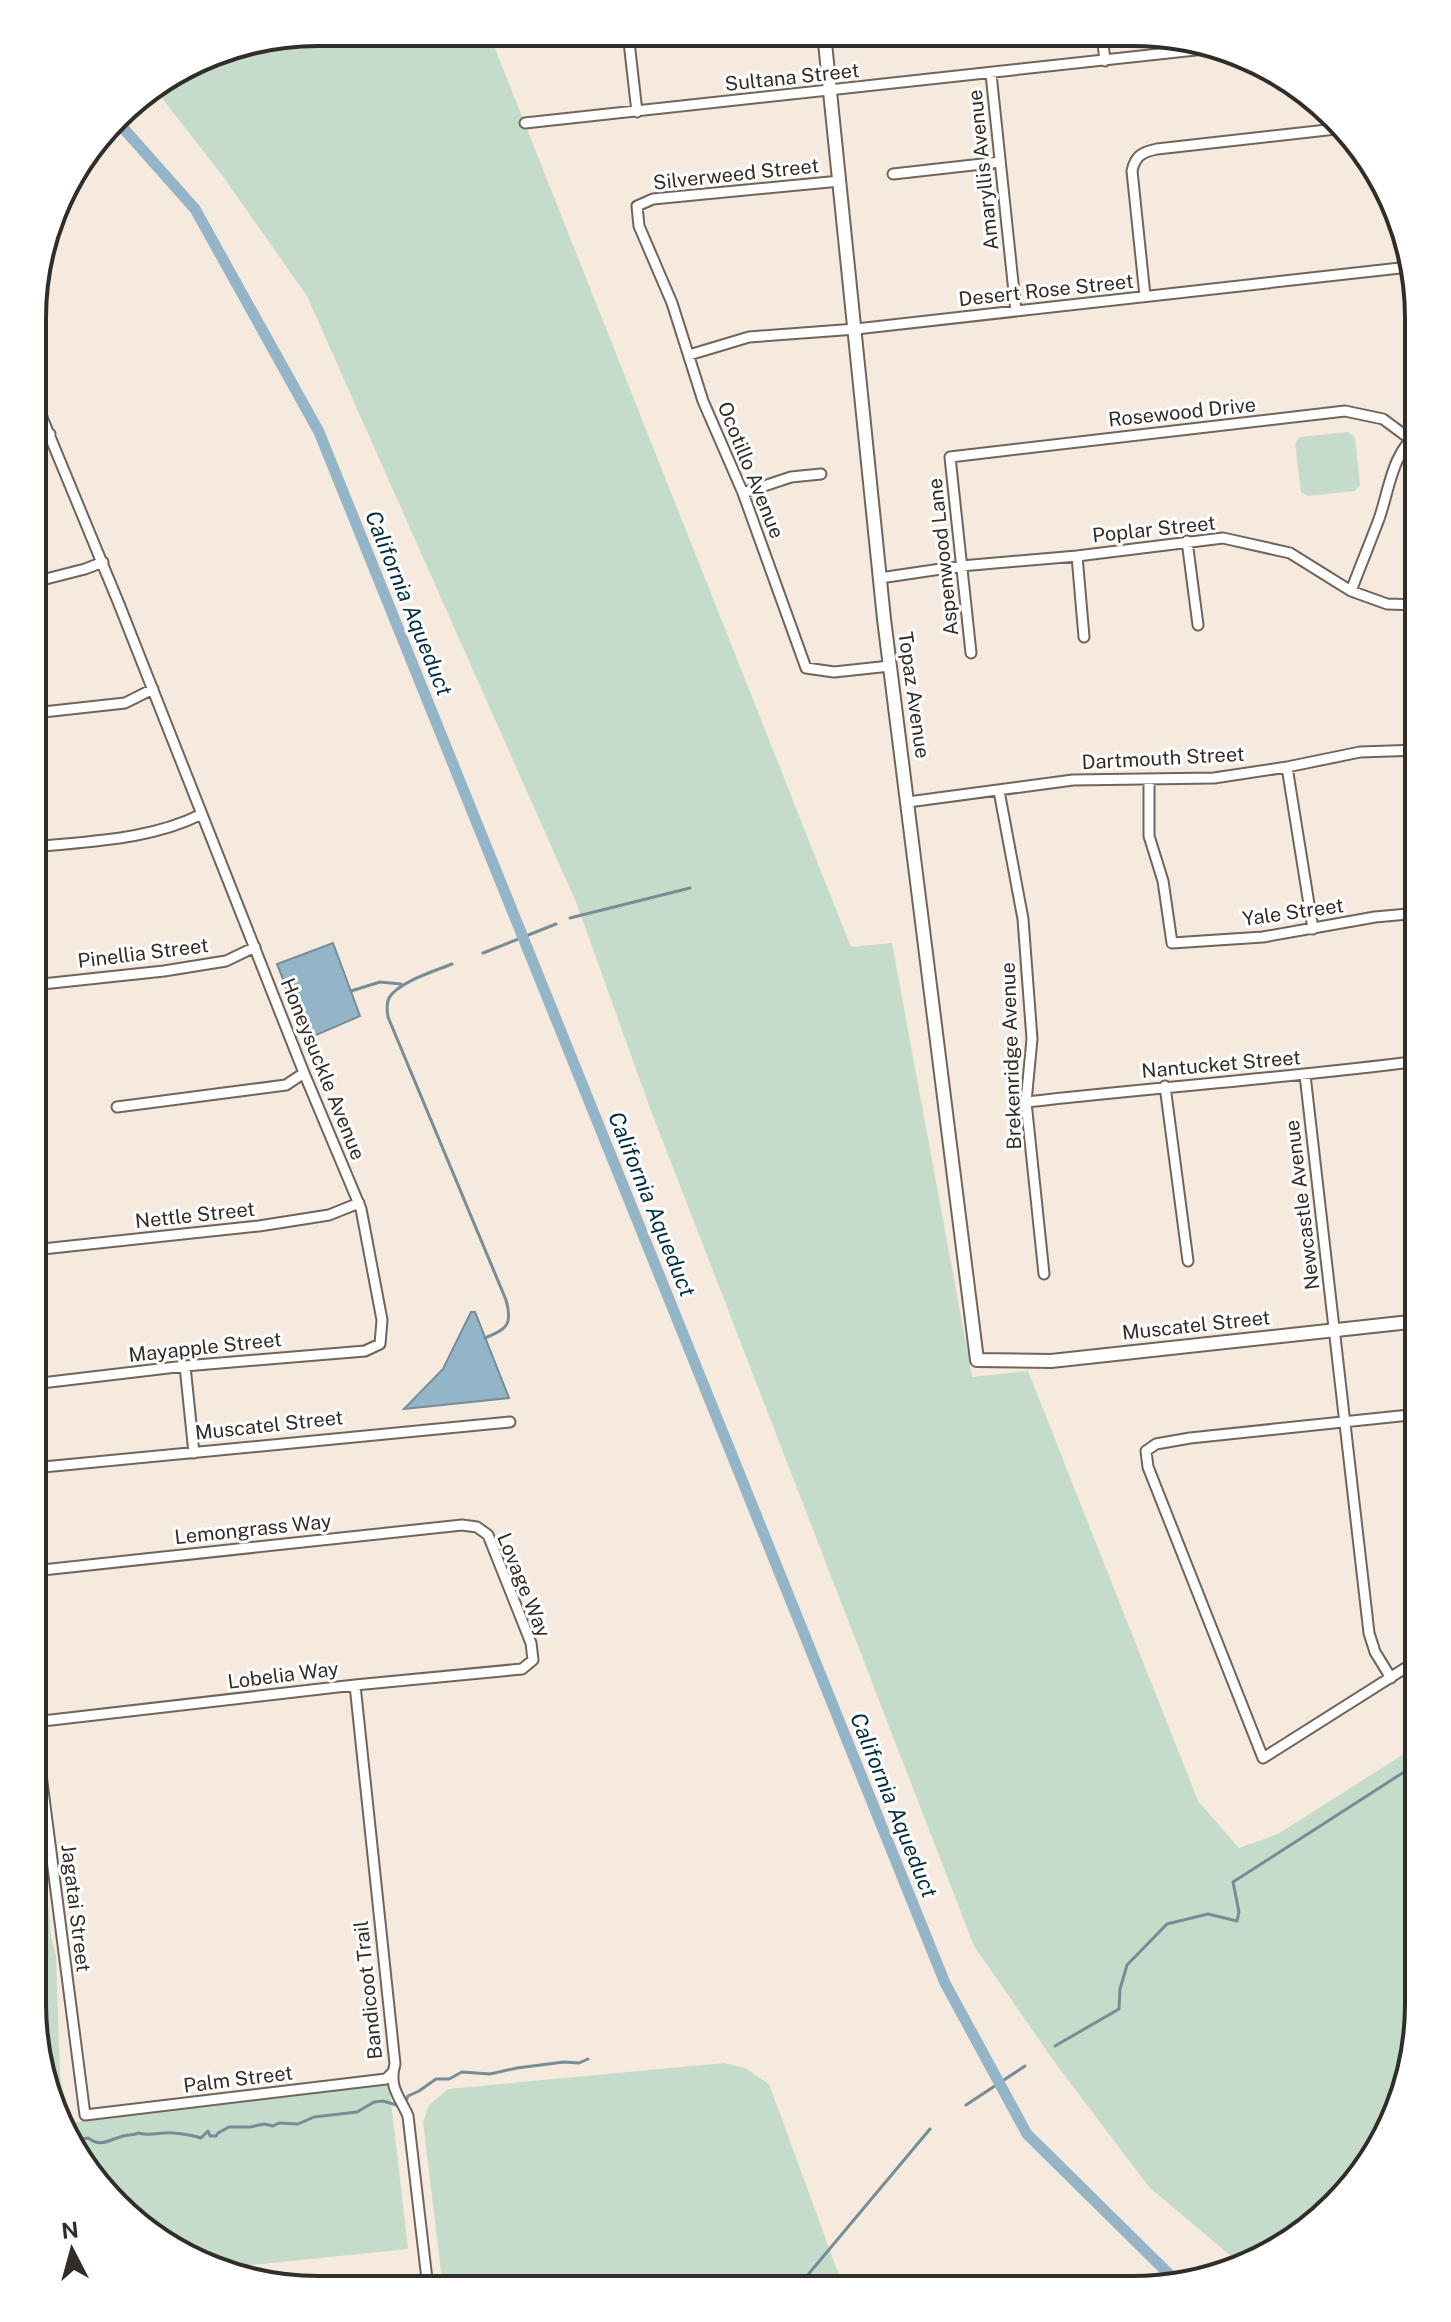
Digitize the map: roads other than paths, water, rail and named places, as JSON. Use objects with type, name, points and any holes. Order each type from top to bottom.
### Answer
[{"type":"street","name":"Topaz Avenue","points":[[825,46],[890,666],[977,1360]]},
{"type":"street","points":[[1103,46],[1105,61]]},
{"type":"street","points":[[630,47],[637,112]]},
{"type":"street","name":"Sultana Street","points":[[525,123],[1186,51]]},
{"type":"street","name":"Amaryllis Avenue","points":[[991,74],[1016,311]]},
{"type":"street","points":[[1145,296],[1132,171],[1139,155],[1157,149],[1329,130]]},
{"type":"street","points":[[893,174],[1000,162]]},
{"type":"street","name":"Silverweed Street","points":[[637,206],[653,199],[840,181]]},
{"type":"street","name":"Ocotillo Avenue","points":[[637,206],[639,226],[672,303],[703,401],[743,493],[806,668],[834,672],[890,666]]},
{"type":"street","name":"Desert Rose Street","points":[[689,355],[749,337],[856,329],[1400,268]]},
{"type":"street","name":"Rosewood Drive","points":[[950,457],[1345,411],[1383,419],[1405,431]]},
{"type":"street","name":"Honeysuckle Avenue","points":[[46,425],[304,1073],[359,1203],[382,1320],[380,1344]]},
{"type":"street","points":[[46,436],[50,434]]},
{"type":"street","points":[[1351,591],[1380,515],[1390,477],[1405,452]]},
{"type":"street","name":"Aspenwood Lane","points":[[950,457],[971,653]]},
{"type":"street","points":[[743,493],[791,477],[821,474]]},
{"type":"street","name":"Poplar Street","points":[[880,578],[961,566],[1223,538],[1290,553],[1351,591],[1387,604],[1405,605]]},
{"type":"street","points":[[1187,541],[1198,625]]},
{"type":"street","points":[[1077,556],[1084,637]]},
{"type":"street","points":[[46,579],[103,562]]},
{"type":"street","points":[[46,712],[125,703],[153,689]]},
{"type":"street","name":"Dartmouth Street","points":[[908,802],[1073,780],[1214,778],[1360,752],[1405,750]]},
{"type":"street","points":[[1287,767],[1313,929]]},
{"type":"street","name":"Yale Street","points":[[1149,781],[1149,836],[1163,881],[1172,943],[1263,937],[1405,914]]},
{"type":"street","name":"Brekenridge Avenue","points":[[999,791],[1023,919],[1032,1039],[1026,1102],[1044,1274]]},
{"type":"street","points":[[46,846],[155,832],[181,825],[202,814]]},
{"type":"street","name":"Pinellia Street","points":[[46,984],[226,961],[255,947]]},
{"type":"street","name":"Nantucket Street","points":[[1026,1102],[1405,1063]]},
{"type":"street","points":[[117,1107],[286,1085],[304,1073]]},
{"type":"street","name":"Newcastle Avenue","points":[[1305,1075],[1369,1633],[1375,1652],[1391,1678]]},
{"type":"street","points":[[1165,1086],[1188,1261]]},
{"type":"street","name":"Nettle Street","points":[[46,1249],[273,1224],[329,1215],[359,1203]]},
{"type":"street","name":"Muscatel Street","points":[[977,1360],[1051,1361],[1404,1323]]},
{"type":"street","name":"Mayapple Street","points":[[46,1382],[185,1366],[365,1351],[380,1344]]},
{"type":"street","points":[[185,1366],[194,1453]]},
{"type":"street","points":[[1404,1416],[1205,1436],[1156,1444],[1146,1451],[1148,1467],[1263,1758],[1404,1669]]},
{"type":"street","name":"Muscatel Street","points":[[46,1467],[510,1422]]},
{"type":"street","name":"Lemongrass Way","points":[[46,1570],[462,1525],[477,1527]]},
{"type":"street","name":"Lovage Way","points":[[477,1527],[488,1535],[531,1643],[533,1660]]},
{"type":"street","name":"Lobelia Way","points":[[46,1721],[522,1669],[533,1660]]},
{"type":"street","name":"Bandicoot Trail","points":[[355,1685],[395,2064],[394,2091],[408,2116],[427,2276]]},
{"type":"street","name":"Jagatai Street","points":[[46,1821],[85,2115]]},
{"type":"street","name":"Palm Street","points":[[85,2115],[386,2079],[393,2072]]},
{"type":"water","points":[[333,943],[360,1016],[307,1039],[277,964]]},
{"type":"water","points":[[471,1312],[475,1312],[509,1398],[404,1409],[443,1369]]},
{"type":"waterway","name":"California Aqueduct","points":[[124,128],[195,209],[319,432],[945,1983],[1027,2134],[1168,2273]]},
{"type":"waterway","points":[[570,918],[690,888]]},
{"type":"waterway","name":"California Aqueduct","points":[[483,953],[556,924]]},
{"type":"waterway","points":[[452,964],[400,987],[389,998],[387,1010],[506,1300],[509,1315],[506,1325],[485,1338]]},
{"type":"waterway","points":[[351,991],[380,982],[401,984]]},
{"type":"waterway","points":[[1055,2046],[1119,2009],[1120,1989],[1127,1965],[1167,1924],[1208,1914],[1237,1921],[1239,1912],[1233,1882],[1404,1772]]},
{"type":"waterway","points":[[81,2139],[104,2142],[139,2133],[169,2133],[201,2138],[208,2131],[210,2136],[216,2136],[229,2127],[298,2124],[314,2117],[357,2112],[374,2102],[400,2106],[408,2096],[436,2079],[449,2079],[462,2072],[490,2074],[564,2062],[579,2063],[588,2059]]},
{"type":"waterway","points":[[966,2105],[1025,2066]]},
{"type":"waterway","points":[[807,2276],[930,2129]]}]
